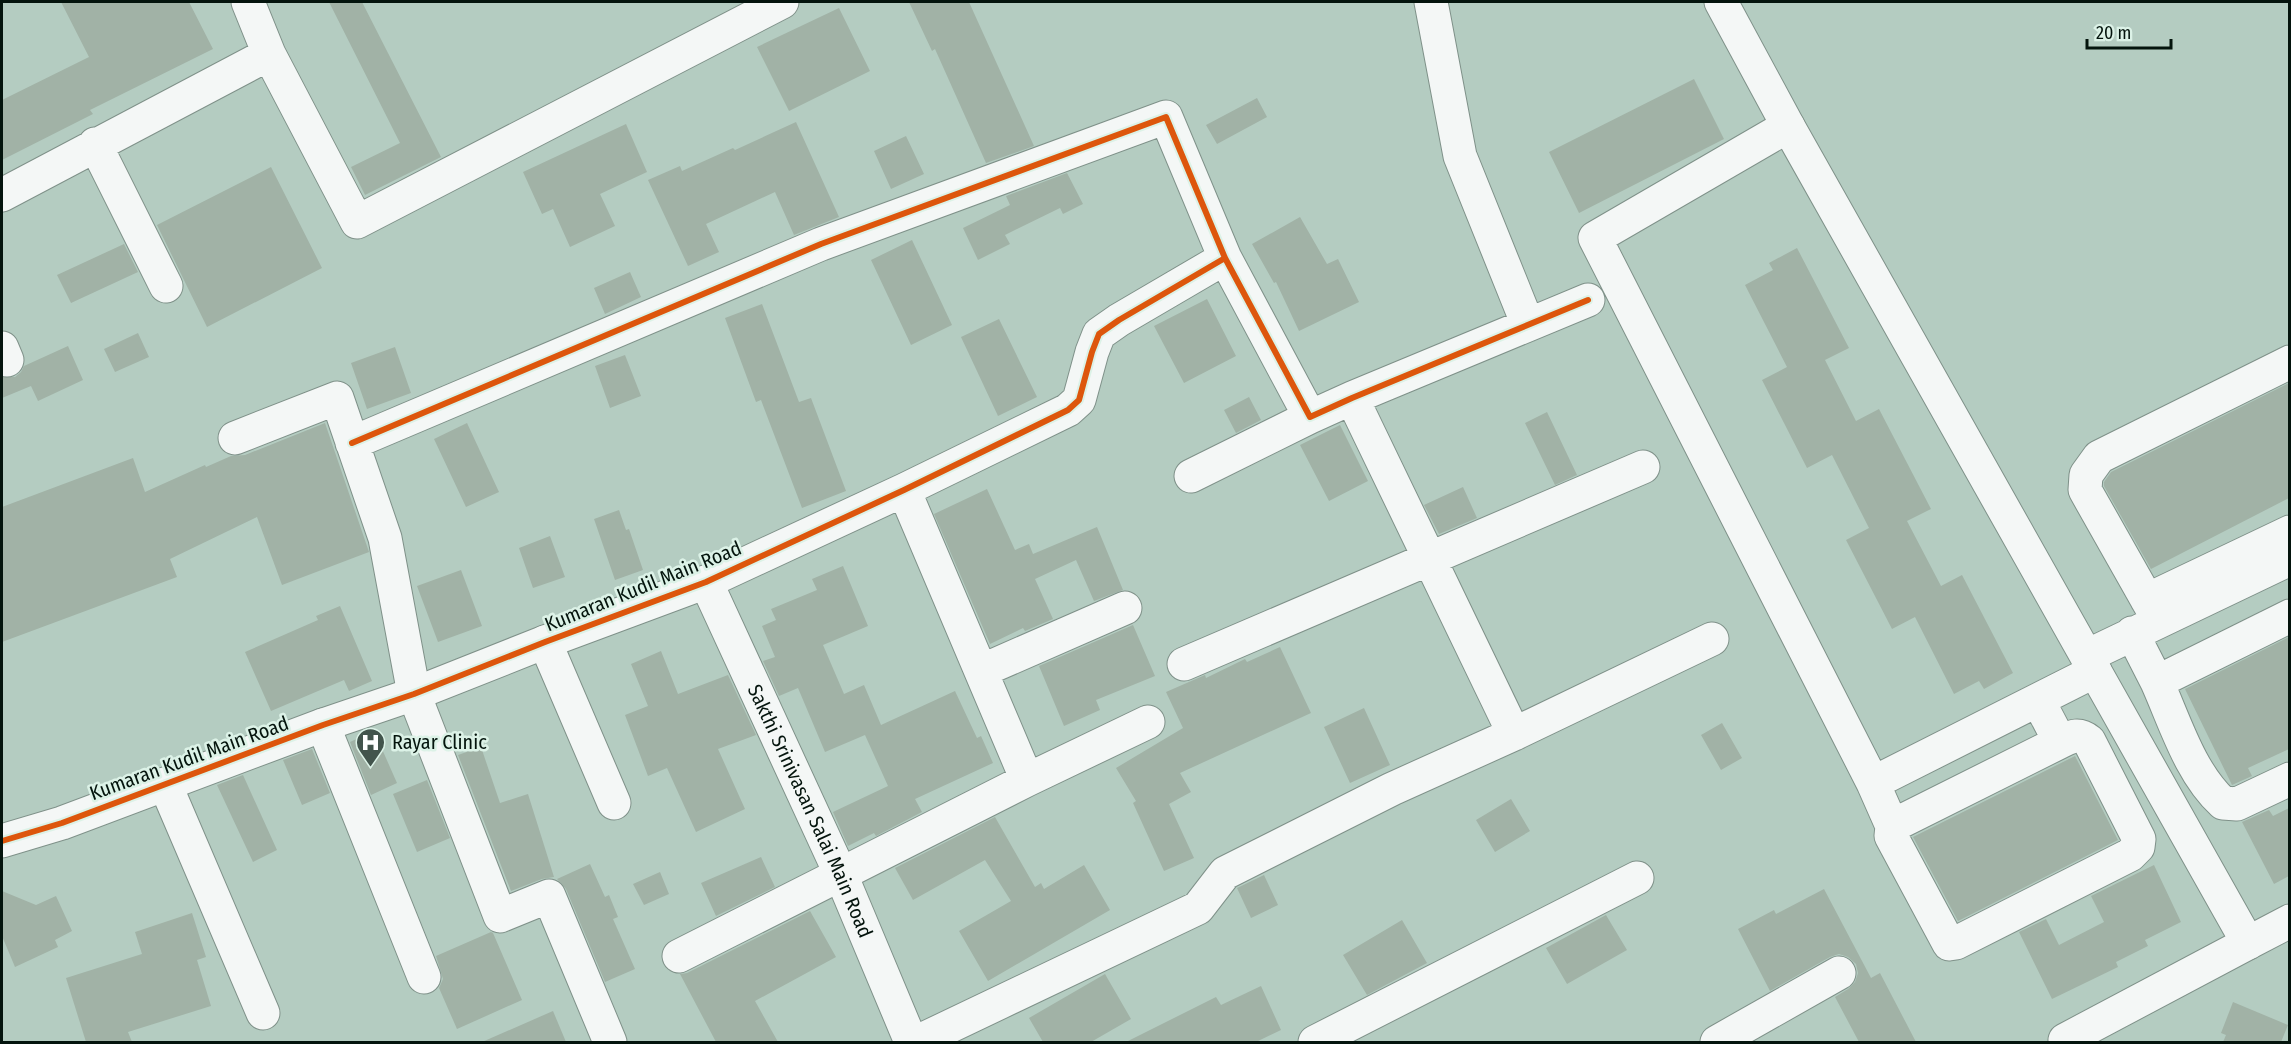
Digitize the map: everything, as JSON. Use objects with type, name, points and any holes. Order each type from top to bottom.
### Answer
[{"type":"street","points":[[248,2],[269,54],[357,222],[782,2]]},
{"type":"street","points":[[1431,2],[1460,156],[1528,325]]},
{"type":"street","points":[[1721,2],[1788,126],[2248,943]]},
{"type":"street","points":[[2,195],[269,54]]},
{"type":"street","points":[[352,443],[821,244],[1166,117],[1225,258],[1310,417]]},
{"type":"street","points":[[1788,126],[1594,238],[1873,783],[1892,826],[1891,836],[1949,944],[1956,943],[2130,855],[2138,847],[2139,839],[2089,741],[2083,736],[2075,735],[1892,826]]},
{"type":"street","points":[[95,144],[166,286]]},
{"type":"street","name":"Kumaran Kudil Main Road","points":[[2,841],[62,823],[323,725],[414,694],[706,582],[904,490],[1068,410],[1079,400],[1099,334],[1225,258]]},
{"type":"street","points":[[1191,476],[1352,398],[1588,300]]},
{"type":"street","points":[[2289,362],[2099,457],[2086,475],[2085,490],[2146,618],[2157,682],[2191,757],[2210,791],[2223,803],[2237,804],[2289,779]]},
{"type":"street","points":[[235,438],[337,398],[385,538],[414,694],[500,916],[549,896],[610,1042]]},
{"type":"street","points":[[1352,398],[1514,734]]},
{"type":"street","points":[[1184,664],[1643,467]]},
{"type":"street","points":[[904,490],[1027,780]]},
{"type":"street","points":[[1873,783],[2038,700],[2091,663],[2146,618],[2289,532]]},
{"type":"street","points":[[2146,618],[2289,558]]},
{"type":"street","name":"Sakthi Srinivasan Salai Main Road","points":[[706,582],[841,875],[911,1042]]},
{"type":"street","points":[[981,671],[1125,608]]},
{"type":"street","points":[[2157,682],[2289,616]]},
{"type":"street","points":[[917,1042],[1198,908],[1225,873],[1392,789],[1514,734],[1712,639]]},
{"type":"street","points":[[545,642],[614,803]]},
{"type":"street","points":[[2038,700],[2060,741]]},
{"type":"street","points":[[679,956],[1027,780],[1148,722]]},
{"type":"street","points":[[323,725],[424,977]]},
{"type":"street","points":[[165,784],[263,1013]]},
{"type":"street","points":[[1315,1042],[1637,878]]},
{"type":"street","points":[[2066,1042],[2065,1040],[2289,921]]},
{"type":"street","points":[[1717,1042],[1839,973]]},
{"type":"building","points":[[61,2],[189,2],[213,49],[90,110],[93,114],[2,160],[2,100],[89,57]]},
{"type":"building","points":[[329,2],[362,2],[441,157],[365,195],[351,167],[400,143]]},
{"type":"building","points":[[909,2],[969,2],[1034,146],[986,163],[935,49],[932,51]]},
{"type":"building","points":[[839,8],[870,71],[789,111],[757,47]]},
{"type":"building","points":[[1694,79],[1724,139],[1579,213],[1549,152]]},
{"type":"building","points":[[1257,98],[1267,117],[1217,144],[1206,125]]},
{"type":"building","points":[[796,122],[839,217],[794,235],[775,192],[706,224],[719,252],[688,266],[648,180],[680,166],[682,171]]},
{"type":"building","points":[[626,124],[647,172],[600,194],[615,226],[570,247],[553,209],[542,214],[523,172]]},
{"type":"building","points":[[906,136],[924,174],[891,189],[874,151]]},
{"type":"building","points":[[271,167],[322,268],[207,327],[157,225]]},
{"type":"building","points":[[1067,173],[1083,204],[1063,214],[1060,208],[1005,235],[1010,244],[978,260],[963,228],[1010,205],[1006,196]]},
{"type":"building","points":[[1300,217],[1327,264],[1338,259],[1359,302],[1299,331],[1276,282],[1274,283],[1252,244]]},
{"type":"building","points":[[912,240],[952,325],[911,345],[871,260]]},
{"type":"building","points":[[124,244],[138,272],[71,303],[57,275]]},
{"type":"building","points":[[1797,248],[1849,348],[1825,360],[1856,421],[1879,409],[1931,509],[1907,521],[1941,586],[1962,575],[2013,673],[1984,689],[1979,681],[1954,694],[1915,617],[1892,629],[1846,540],[1869,528],[1832,455],[1807,468],[1762,380],[1787,367],[1745,285],[1773,270],[1769,263]]},
{"type":"building","points":[[630,272],[641,297],[605,314],[594,288]]},
{"type":"building","points":[[1207,299],[1236,356],[1184,383],[1154,326]]},
{"type":"building","points":[[762,304],[799,402],[811,398],[846,491],[802,508],[761,400],[756,402],[725,318]]},
{"type":"building","points":[[999,319],[1037,397],[998,416],[961,337]]},
{"type":"building","points":[[138,333],[149,357],[115,372],[104,349]]},
{"type":"building","points":[[68,346],[83,380],[38,401],[31,386],[2,398],[2,377],[15,377],[24,366]]},
{"type":"building","points":[[395,347],[411,393],[367,409],[351,363]]},
{"type":"building","points":[[625,355],[641,396],[610,408],[595,366]]},
{"type":"building","points":[[2289,383],[2289,498],[2151,569],[2104,486],[2111,472]]},
{"type":"building","points":[[1249,397],[1261,420],[1236,433],[1224,410]]},
{"type":"building","points":[[1547,412],[1577,475],[1555,485],[1525,423]]},
{"type":"building","points":[[325,423],[369,552],[282,585],[257,517],[170,559],[177,577],[2,642],[2,507],[133,458],[145,492],[205,465],[206,467],[231,456],[245,455]]},
{"type":"building","points":[[467,423],[499,492],[466,507],[434,439]]},
{"type":"building","points":[[1340,425],[1368,481],[1329,501],[1300,445]]},
{"type":"building","points":[[1463,487],[1477,518],[1439,534],[1424,505]]},
{"type":"building","points":[[987,489],[1015,550],[1029,544],[1033,554],[1097,527],[1123,590],[1094,601],[1076,560],[1035,579],[1053,619],[1025,631],[1023,628],[990,644],[934,514]]},
{"type":"building","points":[[619,510],[626,530],[629,529],[643,570],[615,580],[594,519]]},
{"type":"building","points":[[550,536],[565,577],[533,588],[519,548]]},
{"type":"building","points":[[843,566],[868,626],[823,645],[844,694],[864,685],[881,725],[955,691],[977,738],[981,736],[993,763],[915,799],[922,812],[876,836],[874,833],[848,846],[833,812],[888,786],[865,735],[825,752],[798,688],[779,696],[763,661],[775,657],[762,626],[776,620],[771,609],[817,590],[812,579]]},
{"type":"building","points":[[461,570],[482,626],[438,642],[417,586]]},
{"type":"building","points":[[340,606],[372,681],[349,691],[344,680],[271,711],[245,652],[318,620],[316,616]]},
{"type":"building","points":[[1133,625],[1155,676],[1096,700],[1100,710],[1064,726],[1039,666]]},
{"type":"building","points":[[2289,637],[2289,749],[2248,768],[2252,776],[2232,785],[2185,689]]},
{"type":"building","points":[[1280,647],[1311,713],[1180,773],[1191,792],[1169,804],[1194,858],[1164,871],[1133,803],[1136,801],[1116,768],[1183,728],[1166,692],[1205,675],[1206,678],[1245,659],[1247,662]]},
{"type":"building","points":[[661,651],[678,694],[728,675],[756,735],[718,749],[745,809],[696,832],[667,768],[648,776],[625,715],[648,706],[631,664]]},
{"type":"building","points":[[1364,708],[1390,765],[1350,783],[1324,727]]},
{"type":"building","points":[[1722,723],[1742,758],[1721,770],[1701,735]]},
{"type":"building","points":[[374,731],[397,783],[371,795],[350,742]]},
{"type":"building","points":[[481,747],[500,803],[528,794],[554,877],[542,879],[511,891],[458,755]]},
{"type":"building","points":[[312,749],[330,793],[302,805],[283,760]]},
{"type":"building","points":[[2075,756],[2118,840],[1958,921],[1913,837]]},
{"type":"building","points":[[243,775],[277,850],[253,862],[217,785]]},
{"type":"building","points":[[427,780],[450,838],[417,852],[393,794]]},
{"type":"building","points":[[1511,799],[1530,831],[1495,852],[1476,820]]},
{"type":"building","points":[[2289,808],[2289,876],[2274,884],[2242,822],[2269,810],[2273,816]]},
{"type":"building","points":[[995,817],[1035,887],[1041,883],[1044,889],[1084,865],[1110,910],[988,981],[959,931],[1011,901],[985,860],[913,900],[895,868]]},
{"type":"building","points":[[761,857],[775,887],[716,916],[701,883]]},
{"type":"building","points":[[590,864],[605,897],[609,895],[618,917],[613,919],[635,969],[605,982],[566,889],[557,879]]},
{"type":"building","points":[[2154,865],[2181,922],[2145,940],[2148,946],[2116,962],[2118,967],[2052,999],[2019,932],[2046,919],[2059,945],[2104,922],[2091,896]]},
{"type":"building","points":[[660,872],[669,894],[644,905],[633,884]]},
{"type":"building","points":[[1264,875],[1278,905],[1251,918],[1237,888]]},
{"type":"building","points":[[1824,889],[1871,978],[1880,973],[1916,1042],[1859,1042],[1835,997],[1855,982],[1858,973],[1856,964],[1848,957],[1839,954],[1830,957],[1770,991],[1738,929],[1774,910],[1776,914]]},
{"type":"building","points":[[2,891],[36,905],[56,896],[72,931],[55,940],[58,947],[15,967],[2,936]]},
{"type":"building","points":[[810,911],[836,957],[755,1001],[778,1042],[716,1042],[680,974],[687,973]]},
{"type":"building","points":[[192,913],[206,957],[197,960],[211,1006],[128,1032],[132,1042],[86,1042],[66,978],[142,954],[135,932]]},
{"type":"building","points":[[1606,915],[1627,950],[1567,984],[1546,948]]},
{"type":"building","points":[[1402,920],[1427,963],[1367,995],[1343,955]]},
{"type":"building","points":[[491,932],[522,1000],[457,1029],[439,988],[443,979],[436,956]]},
{"type":"building","points":[[1105,974],[1131,1019],[1091,1042],[1043,1042],[1029,1018]]},
{"type":"building","points":[[1261,986],[1281,1030],[1256,1042],[1126,1042],[1216,997],[1221,1005]]},
{"type":"building","points":[[2233,1002],[2288,1025],[2281,1042],[2223,1042],[2226,1035],[2221,1033]]},
{"type":"building","points":[[553,1011],[566,1042],[482,1042]]},
{"type":"cycle path","points":[[352,443],[821,244],[1166,117],[1225,258],[1310,417],[1588,300]]},
{"type":"cycle path","points":[[2,841],[62,823],[323,725],[414,694],[706,582],[904,490],[1068,410],[1079,400],[1099,334],[1225,258]]},
{"type":"place","name":"Rayar Clinic","points":[[371,768]]}]
